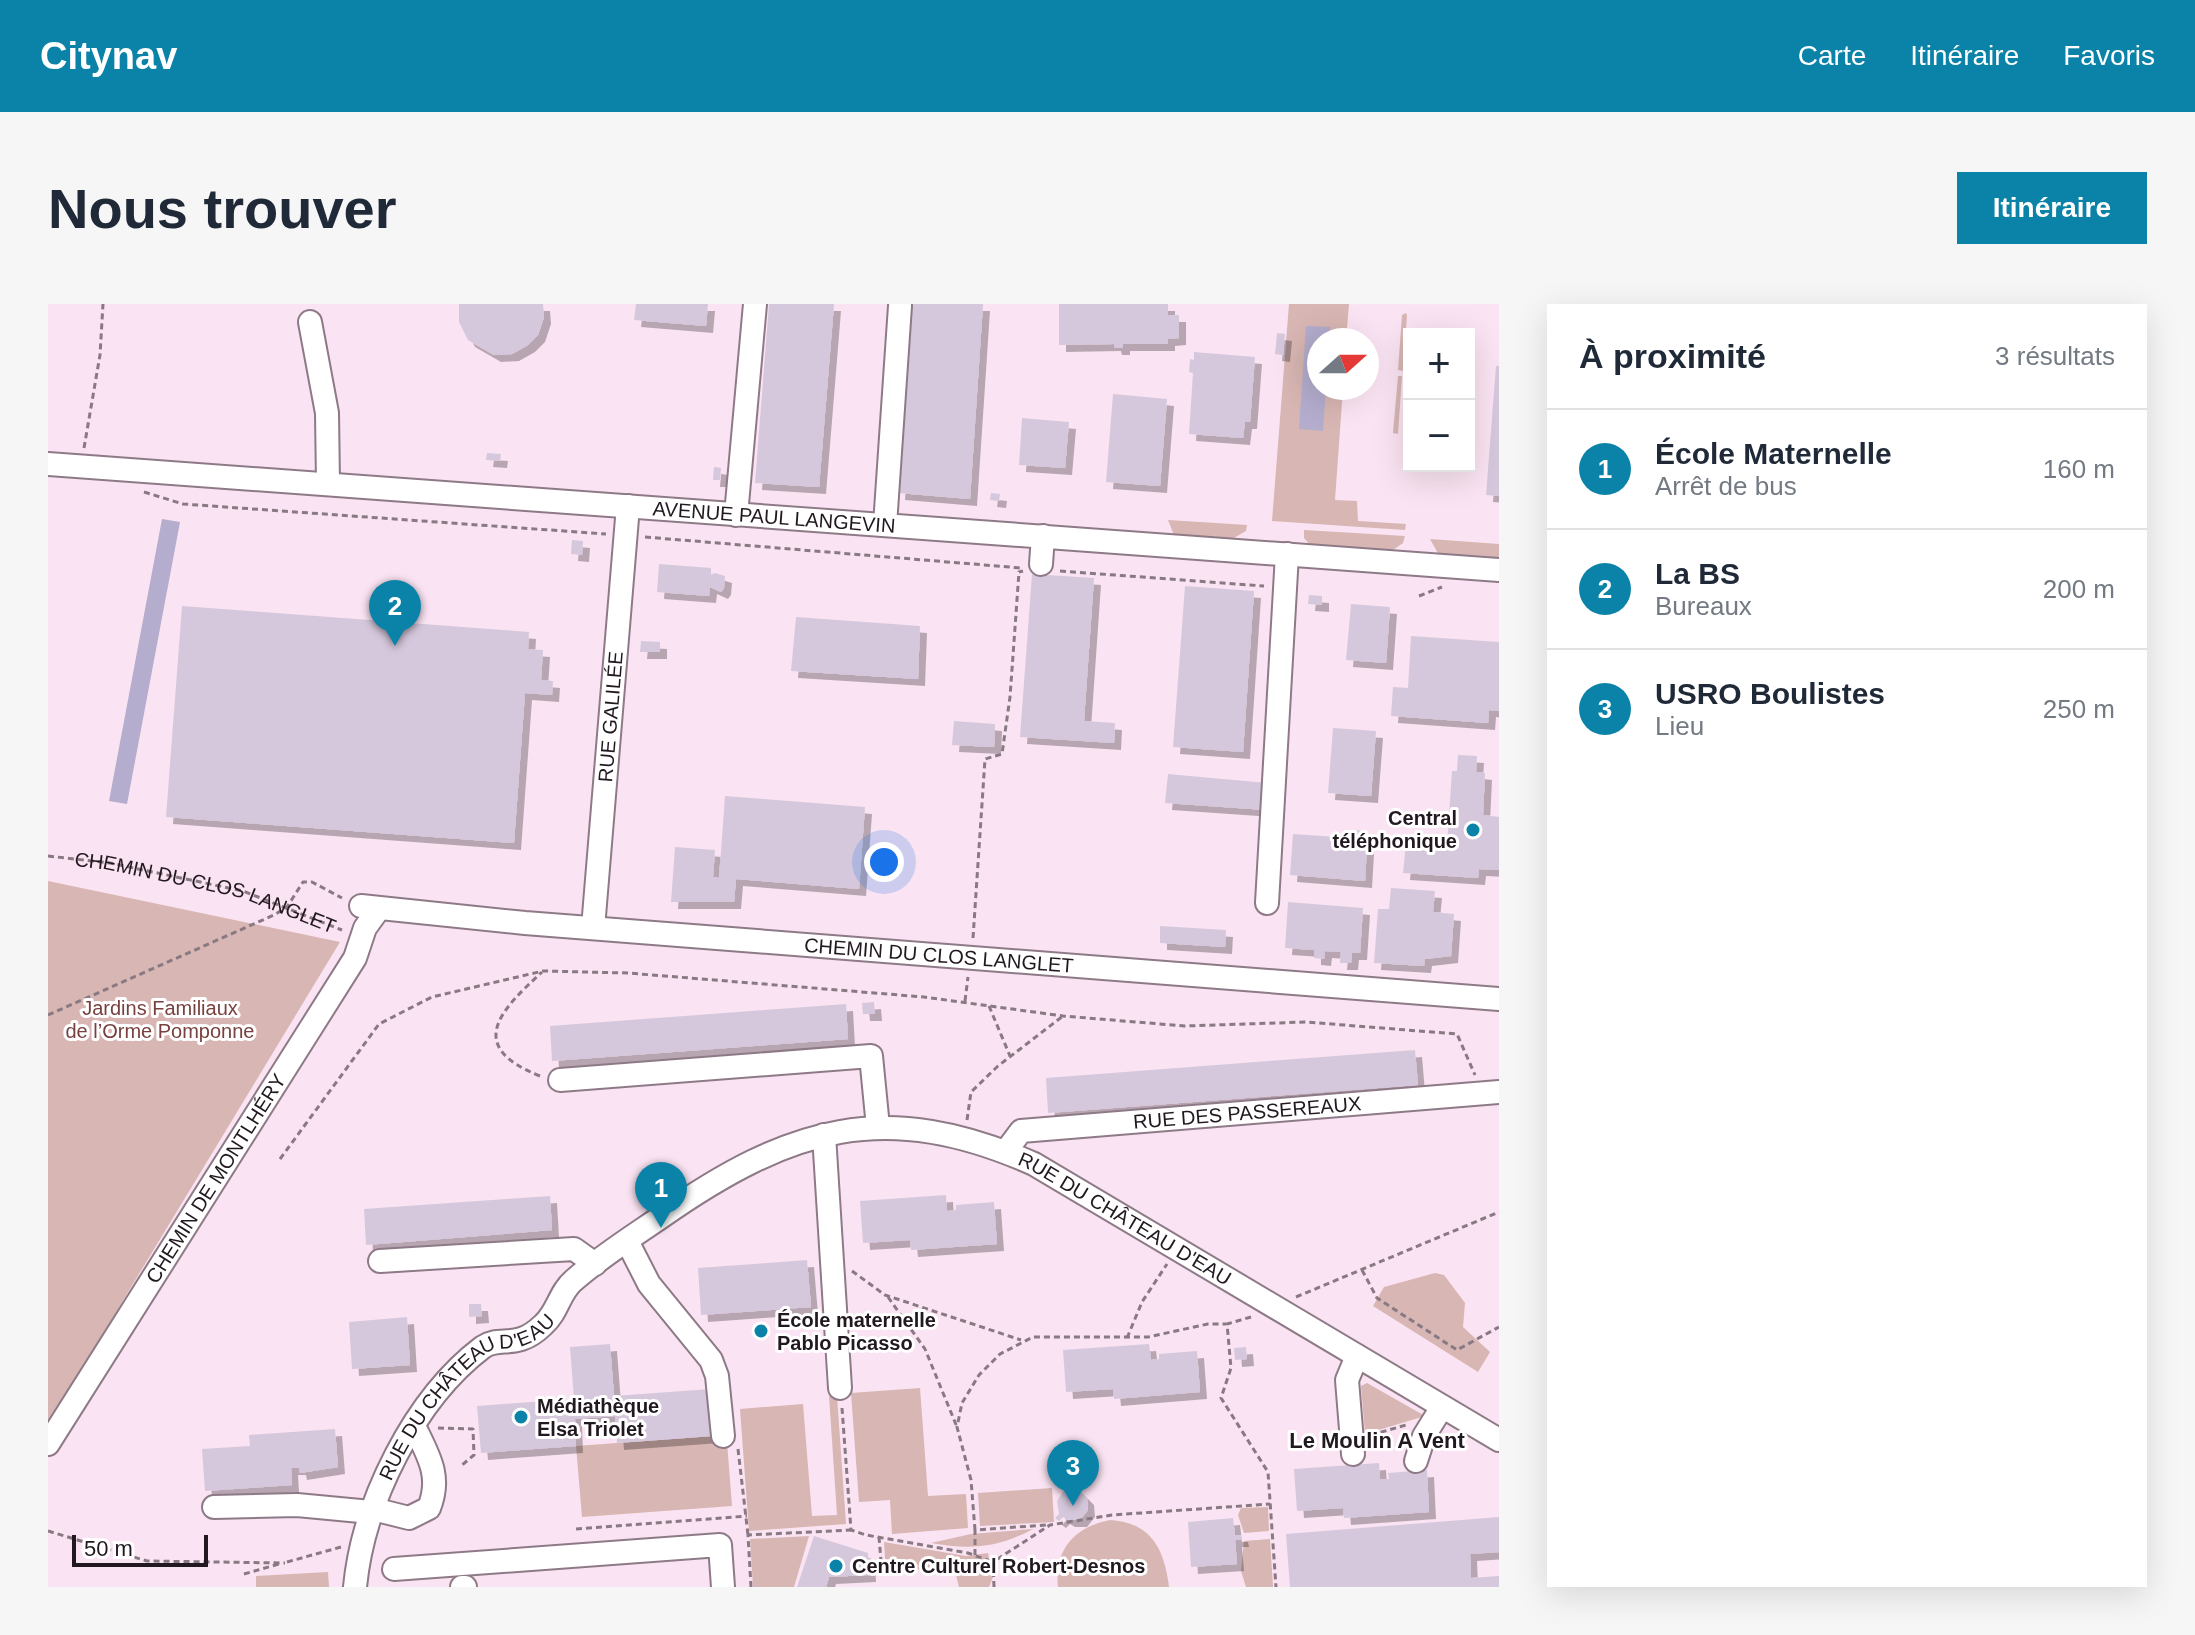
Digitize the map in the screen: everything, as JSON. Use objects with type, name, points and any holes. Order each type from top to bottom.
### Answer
[{"type":"street","points":[[736,515],[755,304]]},
{"type":"street","points":[[885,525],[900,306]]},
{"type":"street","points":[[310,322],[327,413],[328,483]]},
{"type":"street","name":"AVENUE PAUL LANGEVIN","points":[[48,464],[1499,570]]},
{"type":"street","name":"RUE GALILÉE","points":[[593,928],[628,506]]},
{"type":"street","points":[[1043,536],[1043,568]]},
{"type":"street","points":[[1267,903],[1287,554]]},
{"type":"street","name":"CHEMIN DU CLOS LANGLET","points":[[370,908],[1499,999]]},
{"type":"street","name":"CHEMIN DE MONTLHÉRY","points":[[48,1444],[355,958],[370,908]]},
{"type":"street","points":[[560,1080],[871,1056],[878,1127]]},
{"type":"street","name":"RUE DES PASSEREAUX","points":[[1006,1151],[1021,1131],[1491,1093]]},
{"type":"street","name":"RUE DU CHÂTEAU D'EAU","points":[[355,1587],[360,1547],[384,1480],[414,1426],[447,1383],[483,1347],[527,1338],[553,1315],[572,1281],[754,1158],[824,1135],[878,1127],[965,1139],[1006,1151],[1080,1189],[1179,1247],[1357,1356],[1440,1411],[1499,1440]]},
{"type":"street","points":[[824,1135],[840,1388]]},
{"type":"street","points":[[627,1241],[649,1284],[711,1360],[731,1442]]},
{"type":"street","points":[[380,1261],[574,1249],[595,1264]]},
{"type":"street","points":[[1353,1448],[1347,1380],[1357,1356]]},
{"type":"street","points":[[1416,1461],[1424,1436],[1440,1411]]},
{"type":"street","points":[[214,1507],[297,1505],[372,1511],[409,1518],[429,1508],[435,1493],[435,1467],[414,1426]]},
{"type":"street","points":[[394,1569],[720,1545],[723,1587]]},
{"type":"path","points":[[83,467],[100,355],[103,304]]},
{"type":"path","points":[[139,490],[183,504],[1283,587]]},
{"type":"path","points":[[964,1003],[972,957],[985,759],[1002,754],[1010,697],[1019,572],[1043,568]]},
{"type":"path","name":"CHEMIN DU CLOS LANGLET","points":[[48,856],[110,863],[243,891],[360,938]]},
{"type":"path","points":[[48,1015],[287,907],[303,882],[312,882],[370,908]]},
{"type":"path","points":[[543,971],[500,1015],[495,1029],[498,1043],[509,1057],[527,1071],[560,1080]]},
{"type":"path","points":[[280,1159],[379,1024],[432,997],[543,971],[628,973],[1185,1026],[1306,1022],[1457,1034],[1491,1093]]},
{"type":"path","points":[[989,1006],[1010,1056]]},
{"type":"path","points":[[965,1139],[971,1092],[1010,1056],[1063,1016]]},
{"type":"path","points":[[957,1427],[962,1403],[979,1375],[1000,1354],[1021,1340],[1033,1337],[1127,1338],[1227,1324],[1268,1312],[1276,1317],[1287,1301],[1499,1212]]},
{"type":"path","points":[[1127,1338],[1142,1302],[1179,1247]]},
{"type":"path","points":[[832,1263],[841,1263],[885,1295],[925,1349],[957,1427],[971,1480],[975,1555]]},
{"type":"path","points":[[1362,1270],[1377,1298],[1457,1350],[1499,1327]]},
{"type":"path","points":[[885,1295],[1021,1340]]},
{"type":"path","points":[[1227,1324],[1231,1368],[1221,1398],[1268,1472],[1276,1587]]},
{"type":"path","points":[[840,1388],[851,1530]]},
{"type":"path","points":[[1353,1448],[1440,1411]]},
{"type":"path","points":[[414,1426],[473,1429],[474,1455],[462,1465]]},
{"type":"path","points":[[731,1442],[747,1516],[751,1587]]},
{"type":"path","points":[[975,1530],[1050,1525],[1112,1515],[1270,1504]]},
{"type":"path","points":[[576,1529],[747,1516]]},
{"type":"path","points":[[993,1562],[1050,1525]]},
{"type":"path","points":[[748,1535],[851,1530],[975,1555],[993,1562]]},
{"type":"path","points":[[48,1531],[147,1561],[285,1563]]},
{"type":"path","points":[[879,1537],[882,1573]]},
{"type":"path","points":[[244,1574],[348,1546],[360,1547]]},
{"type":"path","points":[[993,1562],[994,1587]]},
{"type":"green space","points":[[1289,304],[1349,304],[1347,328],[1307,328],[1307,400],[1342,400],[1335,500],[1357,501],[1358,521],[1406,524],[1405,530],[1272,521]]},
{"type":"green space","points":[[1402,315],[1407,315],[1406,328],[1403,328],[1403,371],[1398,370]]},
{"type":"green space","points":[[1398,376],[1402,376],[1398,434],[1393,433]]},
{"type":"green space","points":[[1168,520],[1247,525],[1246,531],[1232,539],[1174,535]]},
{"type":"green space","points":[[1304,530],[1405,536],[1403,543],[1390,552],[1311,546],[1304,538]]},
{"type":"green space","points":[[1430,539],[1499,544],[1499,559],[1439,555]]},
{"type":"green space","name":"Jardins Familiaux de l’Orme Pomponne","points":[[48,881],[340,942],[122,1302],[48,1440]]},
{"type":"green space","points":[[1435,1273],[1444,1275],[1465,1303],[1463,1327],[1490,1352],[1478,1372],[1373,1306],[1384,1287]]},
{"type":"green space","points":[[1367,1383],[1425,1416],[1365,1434],[1361,1386]]},
{"type":"green space","points":[[920,1388],[928,1496],[966,1494],[968,1528],[892,1534],[890,1500],[859,1502],[851,1393]]},
{"type":"green space","points":[[829,1396],[837,1396],[846,1524],[749,1531],[740,1409],[803,1404],[812,1516],[837,1515]]},
{"type":"green space","points":[[713,1436],[714,1443],[727,1442],[732,1506],[582,1517],[576,1446]]},
{"type":"green space","points":[[1052,1488],[1054,1522],[980,1526],[978,1493]]},
{"type":"green space","points":[[1268,1507],[1269,1531],[1244,1533],[1238,1515],[1241,1508]]},
{"type":"green space","points":[[1110,1520],[1136,1526],[1146,1532],[1164,1561],[1169,1587],[1058,1587],[1059,1562],[1069,1542],[1086,1528]]},
{"type":"green space","points":[[1033,1529],[984,1546],[931,1543],[971,1534]]},
{"type":"green space","points":[[809,1536],[794,1587],[753,1587],[750,1539]]},
{"type":"green space","points":[[1270,1539],[1273,1587],[1246,1587],[1241,1571],[1244,1541]]},
{"type":"green space","points":[[884,1542],[966,1556],[988,1553],[993,1577],[989,1587],[959,1587],[954,1567],[886,1572]]},
{"type":"green space","points":[[328,1572],[329,1587],[256,1587],[256,1576]]},
{"type":"shaded area","points":[[1306,326],[1330,327],[1307,328],[1307,400],[1325,400],[1323,431],[1299,429]]},
{"type":"shaded area","points":[[162,519],[180,522],[127,804],[109,801]]},
{"type":"building","points":[[459,304],[543,304],[544,317],[538,335],[528,345],[512,354],[494,355],[468,340],[459,322]]},
{"type":"building","points":[[636,304],[708,304],[706,326],[634,320]]},
{"type":"building","points":[[769,304],[834,304],[819,487],[755,483]]},
{"type":"building","points":[[911,304],[983,304],[970,499],[898,493]]},
{"type":"building","points":[[1059,304],[1168,304],[1168,315],[1179,315],[1179,338],[1168,339],[1168,344],[1123,344],[1123,348],[1115,348],[1114,344],[1059,345]]},
{"type":"building","points":[[1277,333],[1285,334],[1283,355],[1275,354]]},
{"type":"building","points":[[1194,352],[1255,357],[1250,422],[1245,422],[1243,438],[1189,434],[1193,373],[1189,372]]},
{"type":"building","points":[[1496,366],[1499,366],[1499,496],[1486,495]]},
{"type":"building","points":[[1113,394],[1167,399],[1160,486],[1106,482]]},
{"type":"building","points":[[1022,418],[1069,422],[1065,468],[1019,465]]},
{"type":"building","points":[[487,453],[501,454],[500,461],[486,460]]},
{"type":"building","points":[[714,467],[721,468],[720,480],[713,480]]},
{"type":"building","points":[[991,493],[1000,494],[999,501],[990,500]]},
{"type":"building","points":[[572,540],[583,541],[582,555],[571,554]]},
{"type":"building","points":[[659,564],[711,568],[711,575],[725,576],[724,588],[721,592],[710,587],[709,596],[657,592]]},
{"type":"building","points":[[1032,574],[1094,578],[1084,721],[1115,723],[1114,743],[1020,737]]},
{"type":"building","points":[[1185,586],[1254,591],[1243,752],[1173,747]]},
{"type":"building","points":[[1309,595],[1322,596],[1322,605],[1308,604]]},
{"type":"building","points":[[1351,604],[1390,607],[1386,663],[1346,660]]},
{"type":"building","points":[[182,606],[529,632],[528,649],[543,650],[541,680],[553,681],[552,695],[525,693],[514,843],[166,817]]},
{"type":"building","points":[[796,617],[920,626],[918,679],[791,671]]},
{"type":"building","points":[[1411,636],[1499,642],[1499,711],[1489,710],[1488,723],[1391,716],[1393,687],[1408,688]]},
{"type":"building","points":[[641,641],[660,642],[660,652],[640,652]]},
{"type":"building","points":[[954,721],[995,724],[994,747],[952,745]]},
{"type":"building","points":[[1333,728],[1376,731],[1371,796],[1328,793]]},
{"type":"building","name":"Central téléphonique","points":[[1458,755],[1477,756],[1476,772],[1485,773],[1483,815],[1499,817],[1499,870],[1479,869],[1478,878],[1403,873],[1406,843],[1447,846],[1452,771],[1457,771]]},
{"type":"building","points":[[1168,774],[1267,783],[1266,810],[1165,803]]},
{"type":"building","points":[[725,796],[865,807],[859,889],[736,879],[734,902],[671,902],[675,847],[715,850],[713,877],[719,878]]},
{"type":"building","points":[[1353,830],[1368,831],[1365,881],[1290,875],[1293,834],[1352,838]]},
{"type":"building","points":[[1391,888],[1435,891],[1433,912],[1454,914],[1451,956],[1425,959],[1424,966],[1374,963],[1378,909],[1389,909]]},
{"type":"building","points":[[1288,902],[1363,908],[1360,953],[1352,953],[1351,963],[1340,963],[1341,952],[1325,951],[1324,959],[1314,958],[1314,950],[1285,948]]},
{"type":"building","points":[[1160,926],[1226,930],[1225,947],[1160,943]]},
{"type":"building","points":[[874,1002],[875,1014],[863,1014],[862,1003]]},
{"type":"building","points":[[846,1004],[848,1039],[552,1061],[550,1026]]},
{"type":"building","points":[[1415,1050],[1418,1085],[1048,1113],[1046,1078]]},
{"type":"building","points":[[946,1195],[947,1211],[956,1210],[956,1205],[994,1202],[997,1244],[911,1250],[910,1240],[863,1243],[860,1201]]},
{"type":"building","points":[[550,1196],[552,1230],[366,1245],[364,1209]]},
{"type":"building","points":[[807,1260],[811,1307],[701,1315],[698,1268]]},
{"type":"building","points":[[469,1304],[481,1304],[482,1316],[469,1317]]},
{"type":"building","points":[[407,1317],[410,1365],[352,1369],[349,1322]]},
{"type":"building","points":[[610,1344],[614,1396],[710,1389],[713,1436],[617,1443],[615,1416],[575,1419],[576,1446],[481,1453],[477,1406],[574,1399],[570,1347]]},
{"type":"building","points":[[1149,1344],[1151,1360],[1159,1359],[1159,1354],[1197,1351],[1200,1392],[1114,1399],[1113,1389],[1066,1392],[1063,1350]]},
{"type":"building","points":[[1246,1347],[1247,1359],[1235,1360],[1234,1348]]},
{"type":"building","points":[[335,1429],[338,1467],[300,1473],[299,1468],[291,1468],[292,1485],[205,1491],[202,1449],[250,1446],[249,1435]]},
{"type":"building","points":[[1379,1463],[1380,1479],[1389,1479],[1388,1473],[1427,1470],[1429,1512],[1344,1518],[1343,1508],[1297,1511],[1294,1469]]},
{"type":"building","points":[[1075,1486],[1087,1498],[1088,1510],[1080,1520],[1063,1517],[1059,1521],[1055,1518],[1059,1514],[1057,1501],[1066,1487]]},
{"type":"building","points":[[1499,1517],[1499,1552],[1470,1554],[1471,1578],[1499,1576],[1499,1587],[1290,1587],[1286,1534]]},
{"type":"building","points":[[1233,1518],[1235,1535],[1241,1535],[1242,1540],[1235,1540],[1237,1564],[1191,1567],[1188,1522]]},
{"type":"building","name":"Centre Culturel Robert-Desnos","points":[[814,1536],[868,1553],[869,1575],[829,1577],[826,1587],[797,1587]]},
{"type":"place","name":"La BS","points":[[395,646]]},
{"type":"place","name":"Central téléphonique","points":[[1473,830]]},
{"type":"place","name":"École Maternelle","points":[[661,1228]]},
{"type":"place","name":"École maternelle Pablo Picasso","points":[[761,1331]]},
{"type":"place","name":"Médiathèque Elsa Triolet","points":[[521,1417]]},
{"type":"place","name":"USRO Boulistes","points":[[1073,1506]]},
{"type":"place","name":"Centre Culturel Robert-Desnos","points":[[836,1566]]},
{"type":"district","name":"Le Moulin A Vent","points":[[1377,1440]]}]
